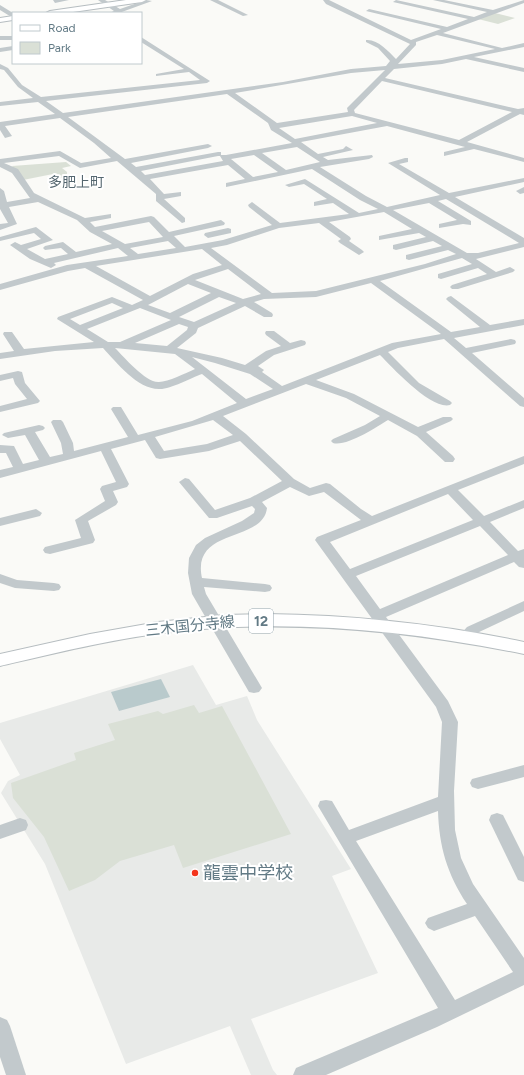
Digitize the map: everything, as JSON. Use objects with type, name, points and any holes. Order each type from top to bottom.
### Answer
[{"type":"main road","points":[[81,12],[111,9],[151,0]]},
{"type":"main road","points":[[65,12],[111,9]]},
{"type":"main road","points":[[0,21],[12,18]]},
{"type":"main road","name":"三木国分寺線","points":[[0,660],[117,634],[182,625],[313,620],[381,620],[467,635],[524,648]]},
{"type":"street","points":[[55,1],[66,0]]},
{"type":"street","points":[[101,0],[111,9],[119,11],[151,0]]},
{"type":"street","points":[[213,0],[245,15]]},
{"type":"street","points":[[326,0],[328,3],[412,42],[524,1]]},
{"type":"street","points":[[436,0],[494,12]]},
{"type":"street","points":[[464,6],[475,2]]},
{"type":"street","points":[[395,3],[416,12]]},
{"type":"street","points":[[395,3],[474,19]]},
{"type":"street","points":[[512,6],[524,8]]},
{"type":"street","points":[[0,7],[12,17]]},
{"type":"street","points":[[355,16],[380,7]]},
{"type":"street","points":[[369,11],[448,29]]},
{"type":"street","points":[[431,15],[465,23]]},
{"type":"street","points":[[377,34],[392,33],[405,29]]},
{"type":"street","points":[[437,33],[524,53]]},
{"type":"street","points":[[362,36],[380,46],[394,60],[391,67]]},
{"type":"street","points":[[0,38],[12,38]]},
{"type":"street","points":[[0,104],[207,81],[142,40]]},
{"type":"street","points":[[352,114],[350,110],[382,79],[391,67],[414,44],[412,42]]},
{"type":"street","points":[[8,136],[0,124],[283,84],[351,71],[442,62],[524,45]]},
{"type":"street","points":[[0,50],[12,48]]},
{"type":"street","points":[[466,57],[524,70]]},
{"type":"street","points":[[0,66],[6,69],[20,86],[97,141],[107,152],[143,178],[160,193],[159,197],[182,220]]},
{"type":"street","points":[[158,76],[191,70]]},
{"type":"street","points":[[382,79],[523,111]]},
{"type":"street","points":[[101,85],[109,91]]},
{"type":"street","points":[[229,92],[272,121],[275,126],[274,128],[303,145],[327,163]]},
{"type":"street","points":[[460,143],[523,111]]},
{"type":"street","points":[[275,126],[352,114],[524,160]]},
{"type":"street","points":[[343,123],[349,122],[360,129]]},
{"type":"street","points":[[143,178],[224,158],[303,145],[360,129],[388,124]]},
{"type":"street","points":[[199,139],[252,180]]},
{"type":"street","points":[[165,146],[173,152]]},
{"type":"street","points":[[0,173],[6,165],[68,160],[80,166],[208,146]]},
{"type":"street","points":[[447,154],[473,147]]},
{"type":"street","points":[[317,156],[349,150],[346,148]]},
{"type":"street","points":[[255,152],[284,173]]},
{"type":"street","points":[[229,185],[327,163],[369,157]]},
{"type":"street","points":[[133,170],[224,158]]},
{"type":"street","points":[[405,160],[392,163],[524,243]]},
{"type":"street","points":[[6,165],[30,195],[72,213],[84,221],[93,230],[122,246],[136,257]]},
{"type":"street","points":[[313,166],[363,198],[385,209],[495,275]]},
{"type":"street","points":[[0,287],[60,270],[243,238],[278,226],[322,221],[385,209],[430,204],[448,196],[524,180]]},
{"type":"street","points":[[289,185],[305,181],[357,215]]},
{"type":"street","points":[[0,191],[2,206],[13,224],[0,227]]},
{"type":"street","points":[[159,197],[178,194]]},
{"type":"street","points":[[2,206],[38,199]]},
{"type":"street","points":[[318,204],[334,200]]},
{"type":"street","points":[[430,204],[440,206],[466,222],[442,226]]},
{"type":"street","points":[[252,205],[278,226]]},
{"type":"street","points":[[84,221],[108,216]]},
{"type":"street","points":[[93,230],[149,216],[182,249]]},
{"type":"street","points":[[322,221],[347,239],[343,241],[359,252]]},
{"type":"street","points":[[170,238],[221,224]]},
{"type":"street","points":[[1,238],[36,230],[48,240],[21,248]]},
{"type":"street","points":[[382,238],[420,230]]},
{"type":"street","points":[[44,262],[122,246],[228,231]]},
{"type":"street","points":[[399,234],[427,253]]},
{"type":"street","points":[[1,238],[21,248],[33,257],[60,270]]},
{"type":"street","points":[[396,248],[434,238]]},
{"type":"street","points":[[169,350],[192,331],[194,326],[263,296],[316,294],[464,256],[478,256],[524,243]]},
{"type":"street","points":[[48,248],[63,245],[74,255]]},
{"type":"street","points":[[203,246],[270,296]]},
{"type":"street","points":[[409,257],[449,247]]},
{"type":"street","points":[[87,265],[149,299]]},
{"type":"street","points":[[441,276],[480,265]]},
{"type":"street","points":[[79,329],[136,307],[187,280],[229,266]]},
{"type":"street","points":[[455,286],[510,270]]},
{"type":"street","points":[[187,280],[244,303],[250,304],[268,315]]},
{"type":"street","points":[[373,280],[448,335],[464,352],[524,404]]},
{"type":"street","points":[[122,345],[176,319],[218,293]]},
{"type":"street","points":[[451,299],[488,328]]},
{"type":"street","points":[[194,326],[176,319],[112,300],[62,319],[106,345],[146,382],[160,386],[203,370]]},
{"type":"street","points":[[0,474],[105,448],[196,423],[396,345],[524,322]]},
{"type":"street","points":[[270,333],[289,347]]},
{"type":"street","points":[[8,334],[21,354]]},
{"type":"street","points":[[464,352],[511,342]]},
{"type":"street","points":[[283,389],[250,366],[270,353],[301,343]]},
{"type":"street","points":[[0,356],[55,348],[106,345],[122,345],[169,350],[218,360],[246,369],[283,389]]},
{"type":"street","points":[[169,350],[181,354],[245,404]]},
{"type":"street","points":[[381,350],[415,385],[446,403]]},
{"type":"street","points":[[0,378],[18,374],[20,384],[34,401],[0,409]]},
{"type":"street","points":[[306,380],[350,396],[417,432],[449,459]]},
{"type":"street","points":[[124,413],[135,440]]},
{"type":"street","points":[[215,416],[242,436],[290,482],[309,492],[326,487],[357,512],[371,520]]},
{"type":"street","points":[[337,441],[369,427],[387,416]]},
{"type":"street","points":[[417,432],[447,419]]},
{"type":"street","points":[[57,422],[67,443],[70,456]]},
{"type":"street","points":[[8,434],[34,429],[47,463]]},
{"type":"street","points":[[149,436],[160,456],[209,446],[242,436]]},
{"type":"street","points":[[50,550],[88,540],[81,520],[112,502],[100,490],[128,482],[105,448]]},
{"type":"street","points":[[0,449],[10,449],[20,470]]},
{"type":"street","points":[[524,460],[322,540],[443,706],[450,722],[446,801],[447,830],[452,858],[466,888],[524,973]]},
{"type":"street","points":[[185,482],[213,515],[254,502],[290,482]]},
{"type":"street","points":[[381,620],[521,557],[450,489]]},
{"type":"street","points":[[254,502],[261,508],[260,515],[257,518],[208,540],[200,548],[194,563],[195,580],[199,594],[254,688]]},
{"type":"street","points":[[347,575],[524,504]]},
{"type":"street","points":[[0,522],[36,513]]},
{"type":"street","points":[[0,578],[15,584],[54,588]]},
{"type":"street","points":[[195,580],[209,584],[265,588]]},
{"type":"street","points":[[467,635],[472,630],[524,605]]},
{"type":"street","points":[[478,784],[524,771]]},
{"type":"street","points":[[352,836],[446,801]]},
{"type":"street","points":[[326,806],[451,1011]]},
{"type":"street","points":[[497,820],[524,875]]},
{"type":"street","points":[[0,832],[20,825]]},
{"type":"street","points":[[434,923],[479,907]]},
{"type":"street","points":[[303,1075],[451,1011],[524,976]]},
{"type":"street","points":[[0,1026],[16,1075]]},
{"type":"shaded area","name":"龍雲中学校","points":[[193,665],[216,705],[247,696],[257,720],[351,869],[332,876],[378,973],[251,1019],[273,1070],[277,1075],[251,1075],[230,1026],[126,1064],[45,864],[1,793],[8,781],[20,775],[0,739],[0,723]]},
{"type":"shaded area","points":[[161,679],[170,697],[119,711],[111,692]]},
{"type":"green space","points":[[495,13],[515,18],[498,24],[478,19]]},
{"type":"green space","points":[[66,162],[71,166],[62,168],[67,172],[67,177],[60,178],[53,174],[23,180],[12,166]]},
{"type":"green space","points":[[194,705],[199,713],[222,706],[291,834],[183,868],[174,845],[120,861],[95,880],[69,891],[44,837],[13,798],[11,783],[76,760],[74,753],[115,740],[108,724],[158,711],[163,714]]},
{"type":"place","name":"龍雲中学校","points":[[195,873]]},
{"type":"district","name":"多肥上町","points":[[76,182]]}]
